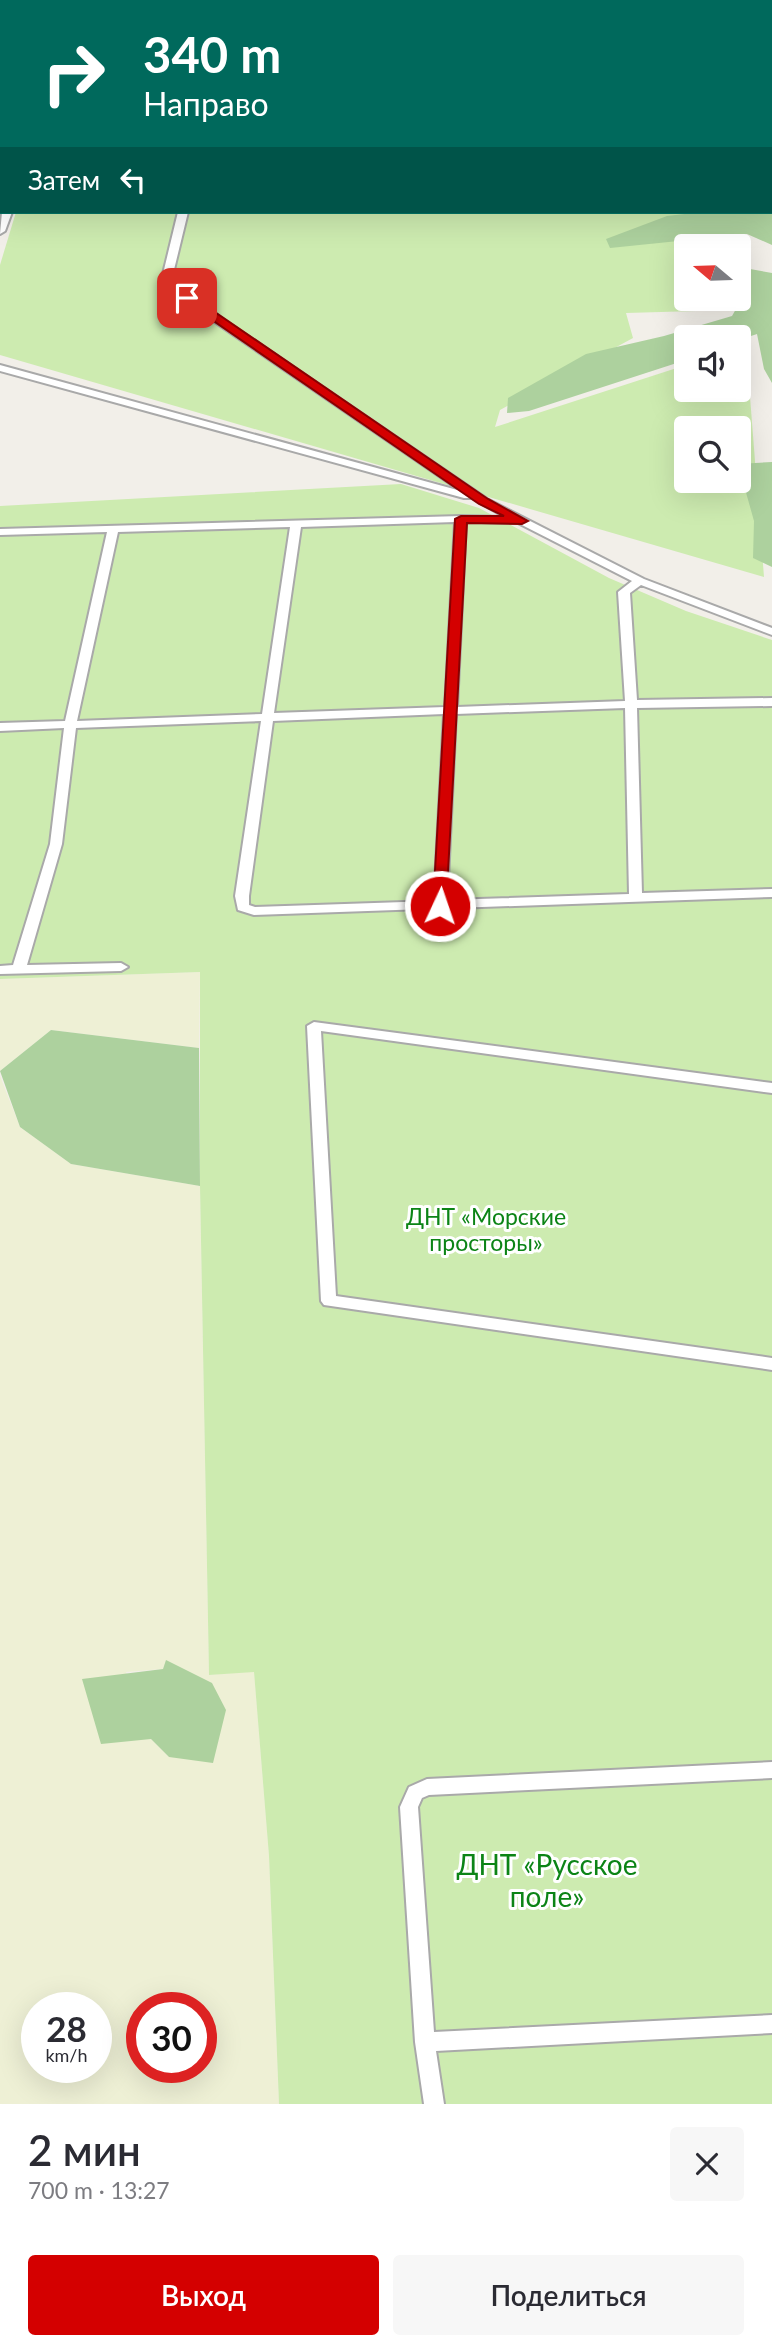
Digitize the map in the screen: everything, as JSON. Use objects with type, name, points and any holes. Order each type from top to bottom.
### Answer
[{"type":"street","points":[[0,231],[7,214]]},
{"type":"street","points":[[183,214],[167,278],[168,286],[483,501],[640,581],[772,632]]},
{"type":"street","points":[[0,368],[419,481],[483,501]]},
{"type":"street","points":[[0,532],[461,519],[522,521]]},
{"type":"street","points":[[440,906],[461,519]]},
{"type":"street","points":[[296,523],[242,896],[243,907],[254,911],[772,893]]},
{"type":"street","points":[[19,970],[55,844],[70,726],[113,528]]},
{"type":"street","points":[[636,898],[631,704],[624,592],[640,581]]},
{"type":"street","points":[[0,727],[631,704],[772,702]]},
{"type":"street","points":[[0,970],[121,967]]},
{"type":"street","points":[[772,1088],[314,1026],[329,1301],[772,1364]]},
{"type":"street","points":[[434,2104],[425,2042],[409,1807],[415,1793],[427,1787],[772,1770]]},
{"type":"street","points":[[425,2042],[772,2024]]},
{"type":"green space","points":[[15,214],[725,214],[730,234],[674,234],[674,312],[626,313],[633,338],[500,410],[495,427],[674,369],[674,402],[750,402],[764,577],[0,355],[0,265]]},
{"type":"green space","points":[[772,214],[772,245],[751,234],[674,234],[674,241],[610,248],[606,239],[667,216]]},
{"type":"green space","points":[[751,269],[772,273],[772,383],[764,369],[757,334],[751,336],[751,325],[701,325],[732,316],[734,312],[751,312]]},
{"type":"green space","points":[[674,333],[674,364],[529,411],[507,413],[508,398],[586,354]]},
{"type":"green space","points":[[772,462],[772,567],[753,558],[754,521],[746,493],[751,493],[751,463]]},
{"type":"green space","points":[[401,484],[479,508],[609,578],[686,611],[772,640],[772,2104],[279,2104],[269,1856],[254,1672],[209,1675],[200,1186],[200,972],[0,979],[0,506]]},
{"type":"green space","points":[[200,972],[199,1048],[51,1030],[0,1071],[0,979]]},
{"type":"green space","points":[[51,1030],[199,1048],[200,1186],[71,1164],[20,1127],[0,1071]]},
{"type":"green space","points":[[0,1076],[20,1127],[71,1164],[200,1186],[209,1675],[254,1671],[269,1856],[279,2104],[0,2104]],"holes":[[[167,1660],[169,1757],[151,1739],[126,1672],[163,1669]]]},
{"type":"green space","points":[[166,1660],[212,1683],[226,1710],[213,1763],[169,1757],[151,1739],[101,1744],[82,1679],[163,1669]]},
{"type":"route","points":[[187,298],[483,501],[522,521],[461,519],[440,906]]},
{"type":"park label","name":"ДНТ «Морские просторы»","points":[[486,1230]]},
{"type":"park label","name":"ДНТ «Русское поле»","points":[[547,1881]]}]
